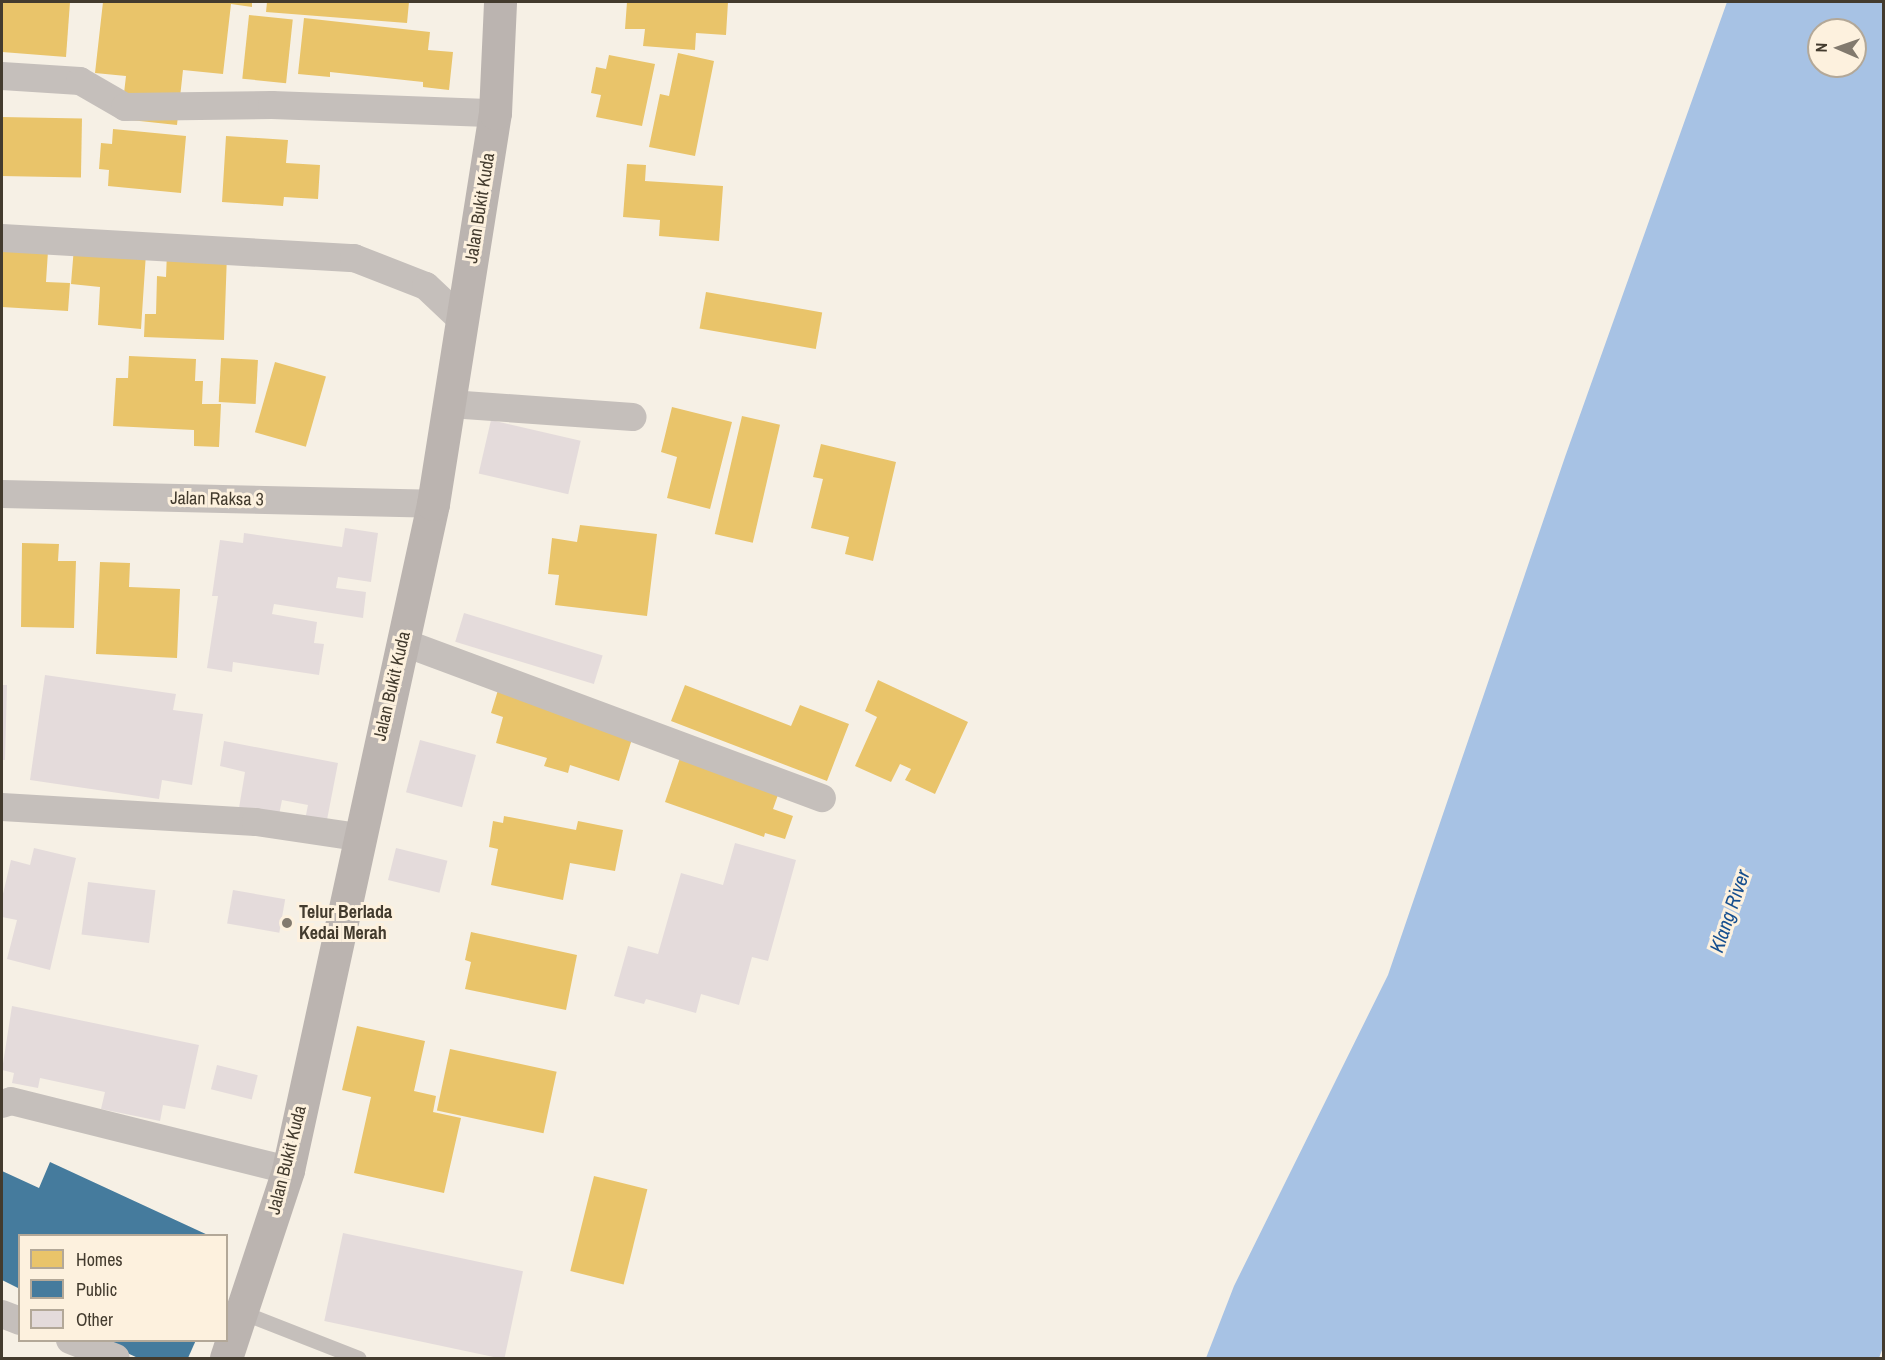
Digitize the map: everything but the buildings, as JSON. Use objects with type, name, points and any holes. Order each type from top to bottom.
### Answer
[{"type":"street","name":"Jalan Bukit Kuda","points":[[226,1359],[244,1313],[288,1170],[357,837],[433,504],[495,113],[500,2]]},
{"type":"street","points":[[2,75],[80,81],[125,107],[272,105],[495,113]]},
{"type":"street","points":[[2,238],[354,258],[426,286],[463,321]]},
{"type":"street","points":[[450,404],[633,417]]},
{"type":"street","name":"Jalan Raksa 3","points":[[2,494],[433,504]]},
{"type":"street","points":[[402,642],[822,798]]},
{"type":"street","points":[[2,807],[256,822],[357,837]]},
{"type":"street","points":[[2,1104],[11,1101],[288,1170]]},
{"type":"street","points":[[2,1314],[18,1320]]},
{"type":"street","points":[[73,1342],[116,1359]]},
{"type":"lane","points":[[244,1313],[359,1359]]},
{"type":"water","name":"Klang River","points":[[1727,2],[1883,2],[1884,1345],[1879,1358],[1206,1358],[1234,1286],[1388,975],[1565,457]]},
{"type":"place","name":"Telur Berlada Kedai Merah","points":[[287,923]]}]
